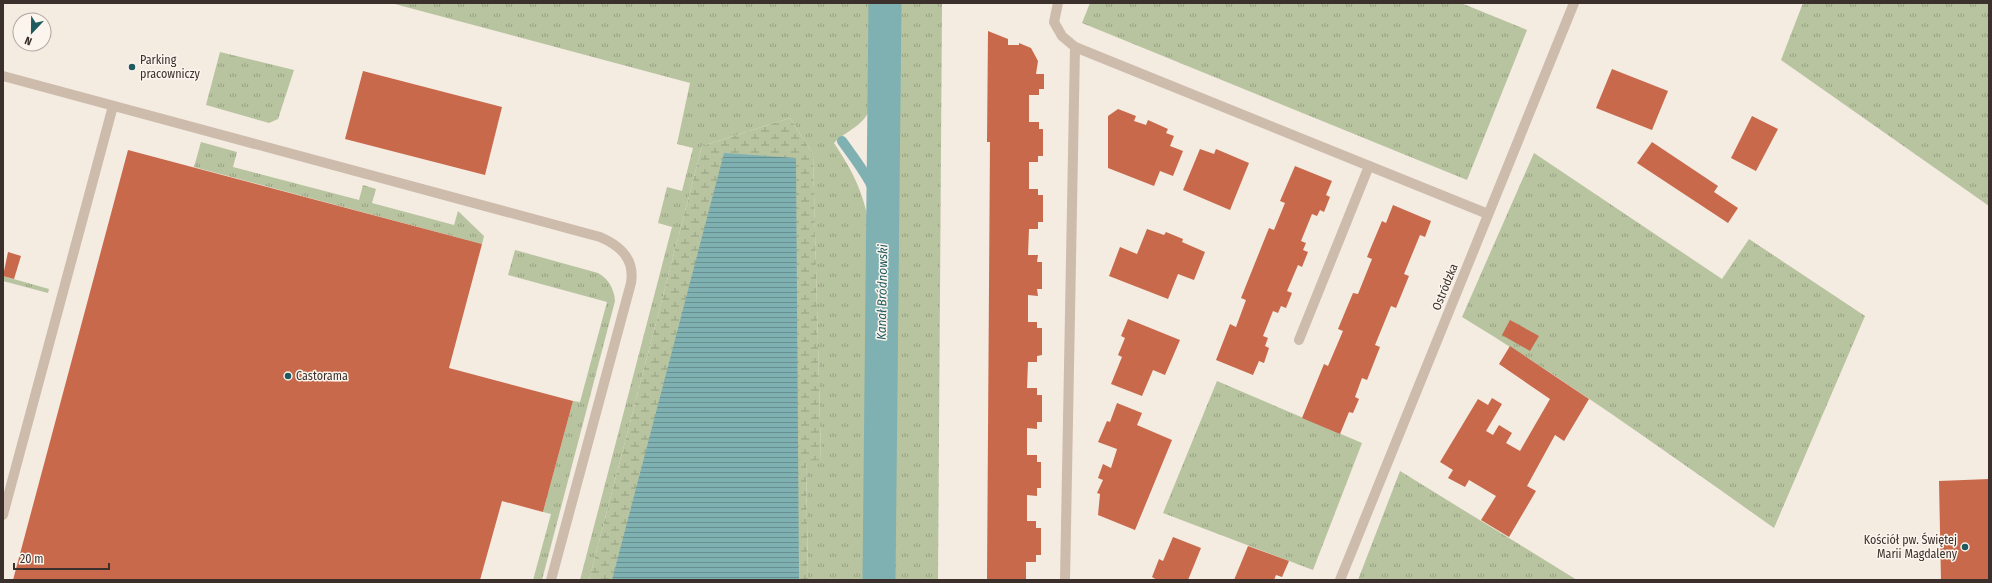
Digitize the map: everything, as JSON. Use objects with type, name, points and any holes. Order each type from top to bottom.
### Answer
[{"type":"street","points":[[1058,3],[1054,22],[1062,36],[1075,47],[1488,214]]},
{"type":"street","name":"Ostródzka","points":[[1340,580],[1574,3]]},
{"type":"street","points":[[1065,580],[1075,47]]},
{"type":"street","points":[[3,76],[600,237],[618,246],[625,252],[632,270],[632,283],[551,580]]},
{"type":"street","points":[[3,515],[113,106]]},
{"type":"street","points":[[1299,340],[1369,166]]},
{"type":"green space","points":[[391,3],[871,3],[870,108],[868,114],[860,123],[834,143],[856,181],[864,201],[869,224],[864,580],[808,580],[806,460],[821,460],[813,154],[790,118],[702,146],[589,580],[580,580],[672,227],[658,223],[667,187],[682,191],[693,148],[677,144],[690,83]]},
{"type":"green space","points":[[900,3],[942,3],[938,580],[889,580]]},
{"type":"green space","points":[[1090,3],[1461,3],[1527,30],[1467,180],[1082,23]]},
{"type":"green space","points":[[1803,3],[1989,3],[1989,206],[1781,60]]},
{"type":"green space","points":[[220,52],[294,70],[278,119],[269,123],[206,105]]},
{"type":"green space","points":[[790,118],[813,154],[821,460],[806,461],[808,580],[589,580],[702,146]]},
{"type":"green space","points":[[201,142],[237,152],[233,167],[359,200],[363,185],[376,189],[372,203],[454,225],[458,211],[484,236],[482,244],[194,167]]},
{"type":"green space","points":[[1534,153],[1722,279],[1749,239],[1865,316],[1774,528],[1581,393],[1462,317]]},
{"type":"green space","points":[[515,250],[602,275],[610,285],[615,301],[542,580],[533,580],[551,514],[543,512],[573,401],[580,402],[607,302],[508,275]]},
{"type":"green space","points":[[3,276],[49,289],[48,293],[3,281]]},
{"type":"green space","points":[[1217,381],[1362,443],[1313,570],[1163,513]]},
{"type":"green space","points":[[1400,471],[1577,580],[1358,580]]},
{"type":"water","points":[[724,153],[796,158],[799,580],[612,580]]},
{"type":"building","points":[[988,31],[1008,39],[1008,45],[1019,45],[1019,43],[1031,48],[1038,61],[1036,74],[1044,74],[1044,89],[1039,89],[1039,95],[1029,95],[1029,122],[1039,122],[1039,129],[1043,129],[1043,156],[1038,156],[1038,162],[1029,162],[1029,189],[1038,189],[1038,195],[1043,195],[1043,222],[1038,222],[1038,229],[1029,229],[1028,255],[1038,255],[1037,262],[1042,262],[1042,289],[1037,289],[1038,296],[1028,295],[1028,322],[1037,322],[1037,328],[1042,328],[1042,355],[1037,356],[1037,362],[1028,362],[1027,388],[1037,388],[1037,395],[1042,395],[1042,422],[1037,422],[1037,429],[1027,428],[1027,455],[1037,455],[1037,462],[1041,462],[1041,488],[1037,488],[1037,496],[1027,495],[1027,521],[1036,521],[1036,528],[1041,528],[1041,555],[1036,555],[1036,562],[1026,562],[1026,580],[987,580],[990,142],[987,142]]},
{"type":"building","points":[[1612,69],[1668,91],[1652,130],[1596,108]]},
{"type":"building","points":[[363,71],[502,107],[485,175],[345,139]]},
{"type":"building","points":[[1118,109],[1136,116],[1134,121],[1146,125],[1148,120],[1168,129],[1166,133],[1174,136],[1170,146],[1183,151],[1173,176],[1160,171],[1154,186],[1108,168],[1108,116]]},
{"type":"building","points":[[1752,116],[1778,129],[1756,171],[1731,158]]},
{"type":"building","points":[[1652,142],[1718,186],[1714,192],[1738,208],[1728,223],[1637,163]]},
{"type":"building","points":[[1200,149],[1214,154],[1216,149],[1249,163],[1230,210],[1183,190]]},
{"type":"building","name":"Castorama","points":[[128,150],[482,244],[449,368],[573,401],[543,512],[502,501],[480,580],[13,580]]},
{"type":"building","points":[[1295,166],[1332,181],[1326,195],[1330,197],[1324,212],[1320,210],[1317,216],[1312,214],[1301,241],[1306,243],[1303,250],[1308,252],[1302,267],[1298,265],[1287,291],[1292,293],[1286,308],[1281,306],[1278,313],[1273,311],[1263,336],[1268,338],[1265,346],[1269,348],[1264,363],[1259,361],[1253,375],[1216,360],[1230,324],[1236,327],[1246,300],[1241,298],[1269,228],[1274,230],[1285,203],[1280,201]]},
{"type":"building","points":[[1393,205],[1431,221],[1425,237],[1420,235],[1404,274],[1409,276],[1396,308],[1391,306],[1375,345],[1380,347],[1367,380],[1362,378],[1355,397],[1359,399],[1353,413],[1349,412],[1340,434],[1302,418],[1324,364],[1328,366],[1343,331],[1338,329],[1353,293],[1358,294],[1372,259],[1367,257],[1382,221],[1386,223]]},
{"type":"building","points":[[1147,229],[1164,235],[1166,232],[1183,239],[1182,242],[1205,252],[1194,280],[1178,274],[1168,299],[1109,276],[1120,247],[1137,254]]},
{"type":"building","points":[[8,252],[21,256],[14,279],[3,276]]},
{"type":"building","points":[[1128,319],[1180,340],[1165,375],[1153,370],[1142,396],[1111,384],[1122,357],[1118,355],[1125,338],[1121,336]]},
{"type":"building","points":[[1510,320],[1539,336],[1530,351],[1502,335]]},
{"type":"building","points":[[1510,346],[1589,399],[1564,441],[1555,435],[1527,486],[1536,491],[1509,537],[1481,520],[1496,496],[1469,480],[1465,487],[1448,478],[1453,470],[1440,462],[1478,399],[1488,405],[1492,398],[1502,404],[1486,431],[1493,435],[1499,425],[1512,433],[1506,443],[1520,451],[1550,399],[1499,364]]},
{"type":"building","points":[[1117,403],[1142,413],[1137,425],[1172,440],[1135,530],[1098,515],[1100,494],[1097,493],[1103,480],[1098,478],[1103,464],[1111,468],[1117,449],[1098,442],[1107,421],[1110,422]]},
{"type":"building","name":"Kościół pw. Świętej Marii Magdaleny","points":[[1989,479],[1989,580],[1941,580],[1939,481]]},
{"type":"building","points":[[1173,537],[1201,548],[1188,580],[1157,580],[1152,577],[1159,559],[1163,561]]},
{"type":"building","points":[[1248,546],[1289,561],[1282,577],[1276,575],[1274,580],[1234,580]]},
{"type":"waterway","name":"Kanał Bródnowski","points":[[879,580],[885,3]]},
{"type":"waterway","points":[[842,141],[862,169],[873,188],[881,208],[883,220]]},
{"type":"place","name":"Parking pracowniczy","points":[[132,67]]},
{"type":"place","name":"Castorama","points":[[288,376]]},
{"type":"place","name":"Kościół pw. Świętej Marii Magdaleny","points":[[1965,547]]}]
